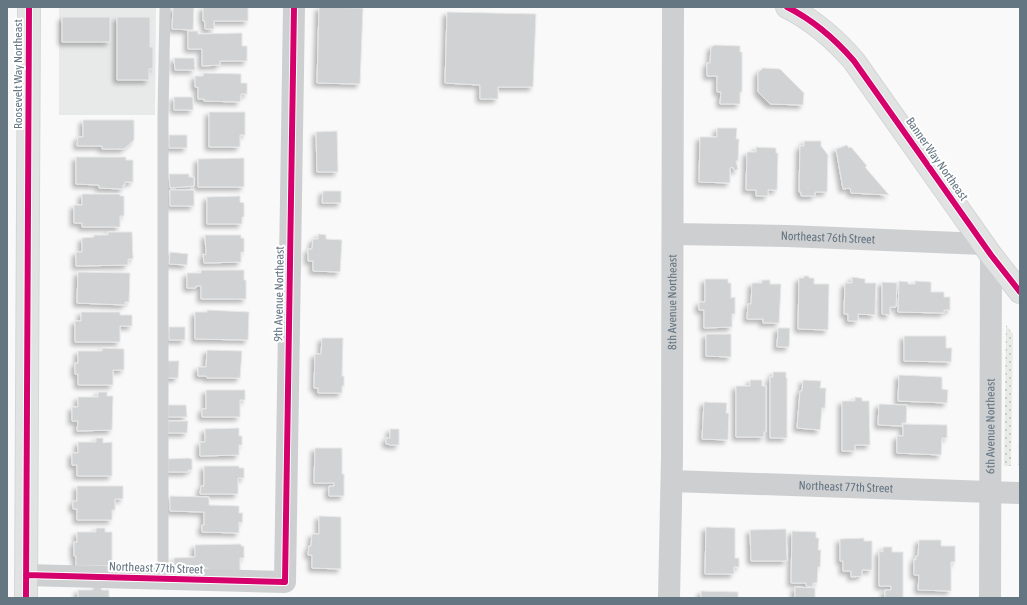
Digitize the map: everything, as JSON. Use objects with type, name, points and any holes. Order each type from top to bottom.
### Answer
[{"type":"main road","points":[[16,7],[29,36]]},
{"type":"main road","name":"Roosevelt Way Northeast","points":[[26,598],[29,7]]},
{"type":"main road","name":"Banner Way Northeast","points":[[787,7],[812,22],[834,40],[854,61],[987,249],[1020,292]]},
{"type":"street","name":"9th Avenue Northeast","points":[[285,582],[294,7]]},
{"type":"street","name":"8th Avenue Northeast","points":[[669,598],[672,480],[673,7]]},
{"type":"street","name":"Northeast 76th Street","points":[[673,234],[788,236],[987,249]]},
{"type":"street","name":"6th Avenue Northeast","points":[[987,249],[990,598]]},
{"type":"street","name":"Northeast 77th Street","points":[[672,480],[1020,493]]},
{"type":"street","name":"Northeast 77th Street","points":[[26,574],[285,582]]},
{"type":"lane","points":[[163,579],[163,115],[165,7]]},
{"type":"shaded area","points":[[59,7],[156,7],[155,115],[59,115]]},
{"type":"green space","points":[[1006,325],[1013,334],[1011,466],[1004,465]]},
{"type":"green space","points":[[1019,342],[1020,343],[1020,467],[1018,465]]},
{"type":"building","points":[[173,7],[194,7],[193,30],[172,29]]},
{"type":"building","points":[[203,7],[248,7],[248,21],[214,21],[214,29],[205,29],[205,21],[203,21]]},
{"type":"building","points":[[319,7],[363,8],[360,84],[317,83]]},
{"type":"building","points":[[447,12],[536,14],[533,87],[498,87],[498,99],[480,99],[480,85],[445,83]]},
{"type":"building","points":[[62,17],[110,17],[110,42],[62,42]]},
{"type":"building","points":[[117,17],[150,17],[150,47],[153,47],[153,69],[149,69],[149,80],[117,80]]},
{"type":"building","points":[[188,31],[198,31],[198,34],[242,33],[242,46],[247,46],[247,61],[220,61],[220,65],[202,66],[202,49],[188,49]]},
{"type":"building","points":[[715,45],[740,46],[740,52],[742,52],[742,92],[740,92],[740,104],[720,104],[721,92],[717,92],[717,76],[707,76],[707,63],[710,63],[711,47]]},
{"type":"building","points":[[174,58],[194,58],[195,70],[175,70]]},
{"type":"building","points":[[763,68],[780,69],[804,93],[803,105],[770,104],[758,92],[758,73]]},
{"type":"building","points":[[204,73],[241,74],[241,83],[247,83],[247,94],[241,94],[240,102],[204,101],[204,99],[198,99],[198,87],[195,87],[195,76],[203,76]]},
{"type":"building","points":[[174,97],[193,97],[193,110],[174,110]]},
{"type":"building","points":[[209,112],[245,112],[245,135],[240,135],[240,147],[209,147]]},
{"type":"building","points":[[83,120],[134,120],[134,140],[124,149],[102,149],[102,146],[77,146],[78,137],[83,137]]},
{"type":"building","points":[[717,128],[737,128],[736,139],[739,139],[738,161],[736,161],[738,169],[735,171],[732,167],[730,168],[730,183],[699,182],[700,137],[717,137]]},
{"type":"building","points":[[337,131],[338,172],[317,172],[316,132]]},
{"type":"building","points":[[169,135],[187,135],[187,148],[169,148]]},
{"type":"building","points":[[804,141],[821,141],[821,146],[828,155],[827,192],[815,192],[815,196],[801,196],[801,192],[799,192],[800,146],[804,146]]},
{"type":"building","points":[[847,145],[849,148],[851,147],[867,166],[865,167],[889,195],[851,193],[850,188],[843,189],[836,149]]},
{"type":"building","points":[[756,147],[776,148],[776,153],[778,153],[777,190],[768,190],[768,196],[756,196],[756,190],[746,190],[747,152],[756,152]]},
{"type":"building","points":[[76,157],[126,157],[126,160],[133,160],[133,182],[125,182],[123,189],[99,188],[99,185],[76,184]]},
{"type":"building","points":[[244,158],[244,187],[198,187],[198,159]]},
{"type":"building","points":[[169,174],[189,174],[189,177],[194,177],[194,186],[170,188]]},
{"type":"building","points":[[170,190],[194,190],[194,206],[170,206]]},
{"type":"building","points":[[323,191],[341,191],[341,203],[322,203]]},
{"type":"building","points":[[82,194],[120,194],[120,196],[124,196],[124,216],[120,216],[120,227],[82,227],[82,223],[74,223],[74,205],[82,205]]},
{"type":"building","points":[[240,196],[240,202],[244,203],[244,217],[242,217],[242,224],[207,224],[207,197]]},
{"type":"building","points":[[108,232],[132,232],[133,259],[128,259],[128,265],[76,266],[76,252],[82,252],[82,238],[94,237],[94,235],[108,235]]},
{"type":"building","points":[[318,234],[326,235],[326,239],[342,240],[340,272],[313,271],[313,261],[308,261],[308,249],[312,249],[313,239],[318,239]]},
{"type":"building","points":[[205,235],[241,235],[241,238],[244,238],[244,252],[241,252],[241,262],[204,263],[203,254],[206,255]]},
{"type":"building","points":[[170,252],[188,254],[187,265],[169,264]]},
{"type":"building","points":[[201,270],[244,270],[244,280],[246,280],[246,299],[201,299],[201,286],[196,286],[196,288],[187,288],[187,273],[201,273]]},
{"type":"building","points":[[78,272],[130,273],[129,302],[125,302],[125,305],[77,303]]},
{"type":"building","points":[[804,276],[814,278],[814,284],[829,284],[828,330],[798,329],[799,278],[804,278]]},
{"type":"building","points":[[852,277],[865,279],[865,283],[876,283],[875,315],[858,314],[858,321],[848,321],[848,314],[844,314],[845,283],[852,283]]},
{"type":"building","points":[[705,279],[728,279],[728,283],[731,283],[731,298],[735,297],[735,314],[732,314],[732,327],[704,328],[704,310],[699,310],[699,302],[705,302]]},
{"type":"building","points":[[762,280],[770,280],[770,284],[781,284],[779,323],[763,323],[763,319],[747,319],[748,304],[751,304],[752,283],[762,283]]},
{"type":"building","points":[[899,281],[908,282],[908,284],[915,284],[915,281],[931,282],[931,292],[944,292],[944,297],[950,297],[950,310],[944,310],[944,313],[898,312]]},
{"type":"building","points":[[882,282],[897,283],[896,307],[890,307],[890,315],[882,314]]},
{"type":"building","points":[[207,310],[249,312],[248,340],[195,339],[195,312],[207,312]]},
{"type":"building","points":[[81,312],[120,312],[120,315],[132,315],[132,326],[120,326],[120,342],[75,342],[75,321],[81,321]]},
{"type":"building","points":[[169,327],[185,327],[185,340],[169,340]]},
{"type":"building","points":[[778,328],[790,328],[789,347],[777,347]]},
{"type":"building","points":[[706,334],[731,334],[731,357],[706,356]]},
{"type":"building","points":[[904,336],[946,336],[946,348],[952,348],[951,362],[904,361]]},
{"type":"building","points":[[322,338],[343,338],[342,376],[344,376],[344,386],[342,386],[342,393],[318,393],[318,388],[314,388],[315,354],[321,354]]},
{"type":"building","points":[[102,348],[124,349],[124,370],[113,370],[113,385],[78,385],[78,374],[75,374],[75,363],[78,363],[78,351],[102,351]]},
{"type":"building","points":[[207,350],[242,351],[240,378],[207,378],[206,376],[198,376],[198,367],[206,367]]},
{"type":"building","points":[[167,361],[179,361],[178,378],[166,378]]},
{"type":"building","points":[[773,372],[786,372],[787,438],[770,438],[770,377],[773,377]]},
{"type":"building","points":[[899,375],[942,377],[942,389],[948,390],[947,403],[898,401]]},
{"type":"building","points":[[750,380],[762,380],[762,386],[766,386],[766,432],[764,432],[764,437],[736,437],[736,386],[750,386]]},
{"type":"building","points":[[803,380],[821,381],[820,388],[826,388],[825,408],[822,408],[820,430],[797,428],[800,391],[802,391]]},
{"type":"building","points":[[206,390],[245,390],[245,400],[240,400],[240,417],[202,417],[202,409],[206,409]]},
{"type":"building","points":[[98,392],[107,392],[107,396],[113,396],[112,430],[77,431],[78,421],[72,421],[72,407],[78,407],[78,397],[98,397]]},
{"type":"building","points":[[855,397],[862,398],[862,401],[869,401],[870,445],[855,445],[855,451],[842,451],[842,401],[855,401]]},
{"type":"building","points":[[704,402],[727,403],[726,413],[729,413],[728,440],[702,439]]},
{"type":"building","points":[[879,404],[907,405],[906,423],[902,423],[902,426],[878,425]]},
{"type":"building","points":[[168,405],[186,405],[187,417],[168,417]]},
{"type":"building","points":[[168,421],[188,421],[187,433],[168,433]]},
{"type":"building","points":[[903,424],[947,425],[947,438],[942,438],[941,455],[897,453],[897,436],[903,436]]},
{"type":"building","points":[[239,428],[239,436],[242,436],[242,445],[239,445],[239,455],[200,456],[200,442],[205,442],[205,429]]},
{"type":"building","points":[[390,429],[399,429],[399,445],[386,444],[386,438],[390,438]]},
{"type":"building","points":[[96,438],[103,438],[103,443],[112,442],[112,476],[77,476],[77,465],[72,465],[72,453],[78,453],[78,442],[96,442]]},
{"type":"building","points":[[315,448],[342,448],[344,496],[329,496],[329,486],[334,486],[334,483],[314,483]]},
{"type":"building","points":[[168,459],[192,459],[192,470],[188,470],[188,472],[168,472]]},
{"type":"building","points":[[204,466],[239,466],[239,468],[244,468],[244,478],[238,478],[238,494],[200,494],[201,486],[204,486]]},
{"type":"building","points":[[77,486],[123,486],[123,499],[115,499],[115,510],[112,510],[112,520],[77,520],[77,509],[73,509],[73,501],[77,501]]},
{"type":"building","points":[[170,496],[209,497],[209,505],[239,506],[239,513],[243,513],[242,523],[239,522],[239,533],[202,532],[202,525],[204,525],[204,512],[170,511]]},
{"type":"building","points":[[319,516],[341,517],[341,569],[312,568],[312,555],[308,555],[309,546],[311,546],[312,534],[319,534]]},
{"type":"building","points":[[706,527],[735,528],[735,558],[739,558],[739,567],[734,567],[734,574],[705,574]]},
{"type":"building","points":[[96,528],[105,528],[105,532],[112,532],[112,566],[76,566],[74,542],[77,542],[77,532],[96,532]]},
{"type":"building","points":[[786,529],[787,561],[751,561],[750,530]]},
{"type":"building","points":[[792,531],[816,532],[816,538],[819,538],[818,550],[821,550],[820,567],[818,567],[817,583],[813,583],[813,587],[806,586],[806,583],[791,583]]},
{"type":"building","points":[[864,538],[864,541],[872,541],[872,570],[862,570],[862,576],[851,577],[851,571],[843,571],[843,561],[840,561],[840,539]]},
{"type":"building","points":[[919,540],[941,540],[941,546],[955,546],[955,562],[951,562],[951,591],[918,590],[919,575],[914,575],[914,559],[916,560],[916,556],[918,556]]},
{"type":"building","points":[[241,544],[241,546],[244,546],[244,558],[240,558],[240,571],[208,571],[208,568],[195,568],[195,570],[174,571],[174,558],[195,557],[195,545]]},
{"type":"building","points":[[883,547],[892,547],[892,552],[903,552],[903,598],[885,598],[885,590],[891,590],[891,586],[879,586],[879,551],[883,552]]},
{"type":"building","points":[[95,587],[100,587],[102,590],[109,590],[109,598],[78,598],[78,590],[92,590]]},
{"type":"building","points":[[795,587],[815,588],[815,598],[795,598]]},
{"type":"building","points":[[701,591],[738,592],[738,598],[701,598]]},
{"type":"cycle path","points":[[26,598],[29,7]]},
{"type":"cycle path","points":[[26,575],[285,582],[294,7]]},
{"type":"cycle path","points":[[787,7],[797,12],[823,31],[854,61],[991,255],[1020,292]]}]
